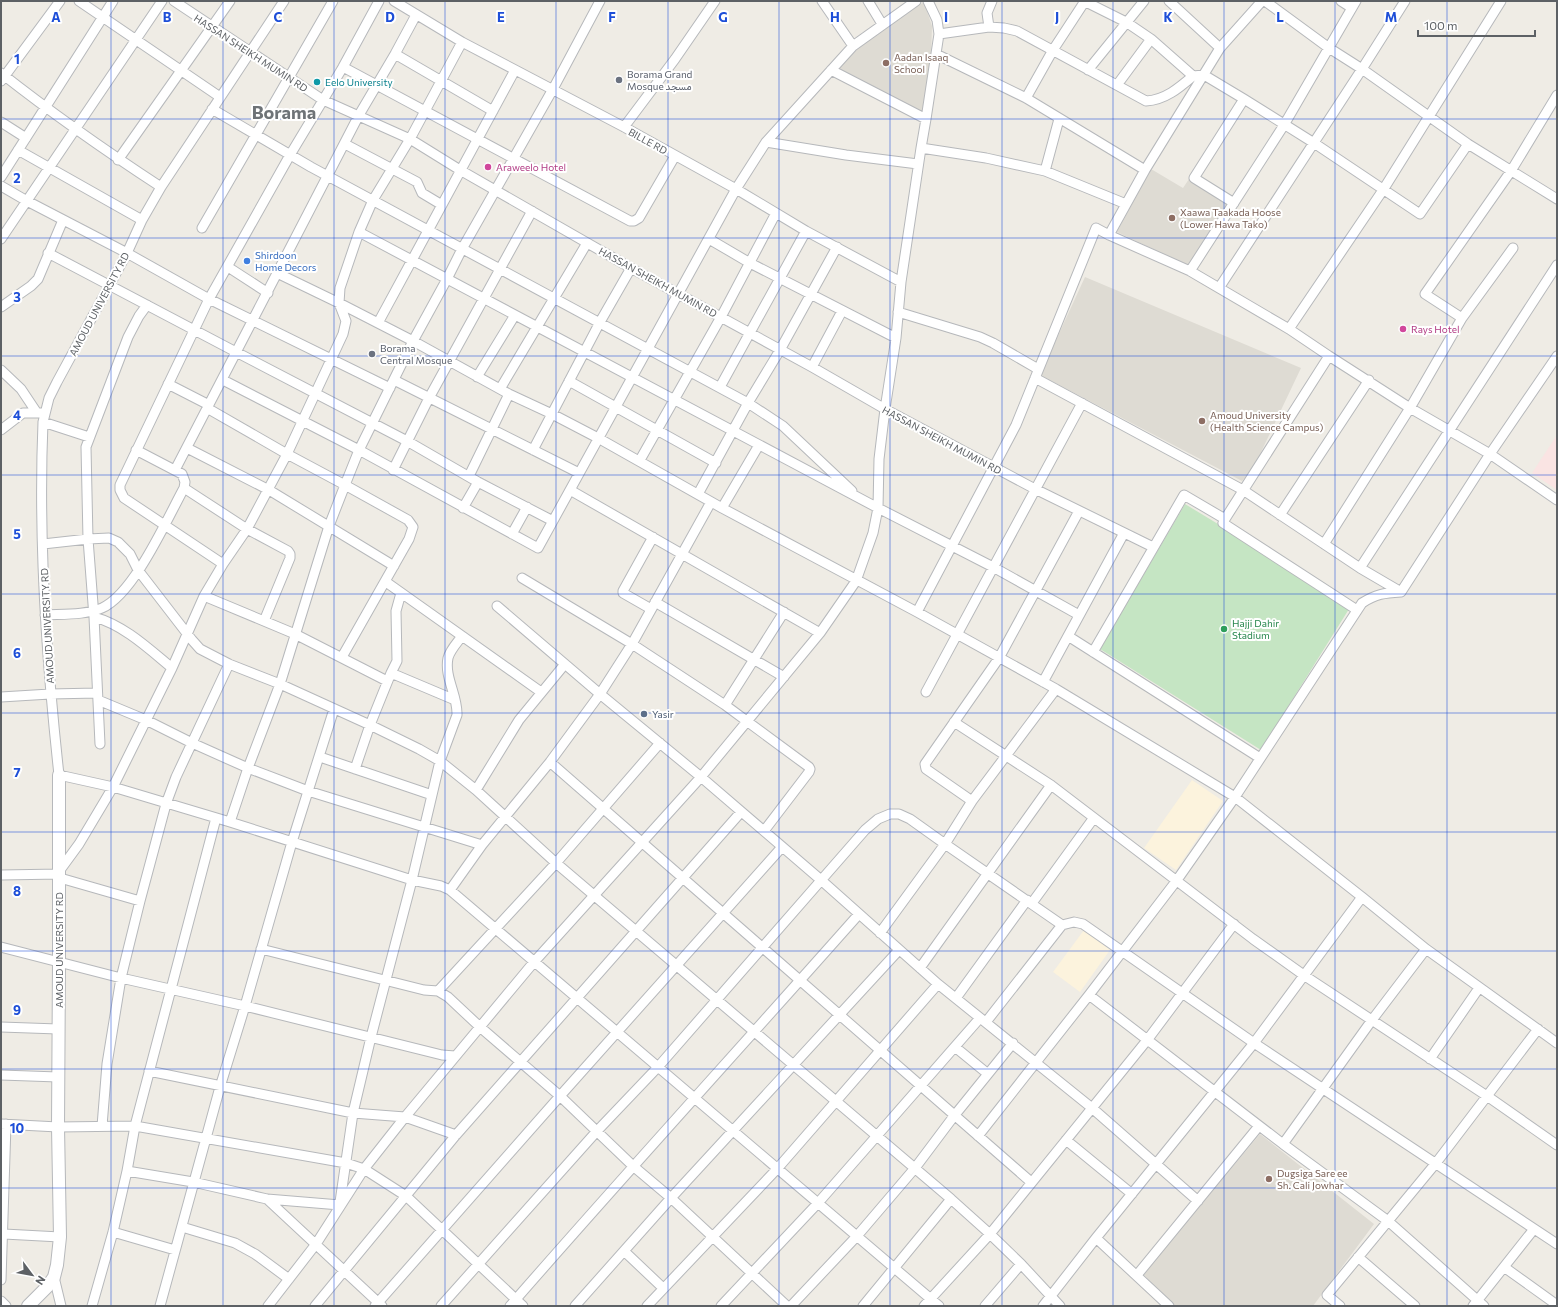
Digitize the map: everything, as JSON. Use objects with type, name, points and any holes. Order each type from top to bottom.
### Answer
[{"type":"street","points":[[60,1],[2,77],[118,160],[161,187]]},
{"type":"street","points":[[79,1],[137,39],[220,98]]},
{"type":"street","points":[[1,177],[5,161],[18,150],[113,1]]},
{"type":"street","points":[[1,239],[162,1]]},
{"type":"street","name":"HASSAN SHEIKH MUMIN RD","points":[[174,1],[324,100],[410,139],[460,170],[587,243],[885,409],[994,468],[1153,547]]},
{"type":"street","points":[[118,160],[230,1]]},
{"type":"street","name":"AMOUD UNIVERSITY RD","points":[[28,1306],[47,1287],[54,1277],[60,1237],[58,1028],[60,874],[58,775],[50,694],[45,615],[40,482],[41,416],[57,382],[127,252],[142,220],[161,187],[284,1]]},
{"type":"street","points":[[202,228],[333,1]]},
{"type":"street","points":[[223,564],[124,498],[121,494],[120,485],[210,299],[290,156],[343,67],[379,1]]},
{"type":"street","name":"BILLE RD","points":[[394,1],[462,42],[624,127],[806,231],[901,282]]},
{"type":"street","points":[[230,822],[248,768],[280,684],[329,526],[372,423],[413,341],[448,279],[462,249],[553,89],[600,1]]},
{"type":"street","points":[[624,127],[675,59],[715,1]]},
{"type":"street","points":[[822,1],[853,46]]},
{"type":"street","points":[[868,1],[882,24]]},
{"type":"street","points":[[223,380],[360,450],[393,470],[538,548],[736,190],[766,142],[853,46],[916,1]]},
{"type":"street","points":[[268,1306],[316,1244],[364,1169],[405,1117],[534,962],[701,777],[820,633],[856,581],[873,533],[878,508],[879,459],[896,338],[901,282],[920,148],[939,34],[937,20],[928,1]]},
{"type":"street","points":[[989,27],[987,13],[992,1]]},
{"type":"street","points":[[1026,98],[1053,50],[1084,1],[1126,22],[1151,39],[1194,76]]},
{"type":"street","points":[[1088,70],[1144,1]]},
{"type":"street","points":[[1169,1],[1220,48]]},
{"type":"street","points":[[1109,235],[1145,170],[1220,48],[1264,1],[1468,144],[1557,199]]},
{"type":"street","points":[[1190,272],[1284,125],[1354,5],[1341,1]]},
{"type":"street","points":[[1219,288],[1405,1]]},
{"type":"street","points":[[1290,329],[1383,190],[1501,1]]},
{"type":"street","points":[[175,470],[223,380],[236,352],[268,293],[359,115],[416,15]]},
{"type":"street","points":[[939,34],[989,27],[1004,28],[1017,32],[1146,101],[1155,100],[1171,94],[1194,76],[1204,75],[1314,143],[1420,214],[1468,144]]},
{"type":"street","points":[[1117,85],[1151,39]]},
{"type":"street","points":[[60,874],[113,787],[172,668],[204,596],[223,564],[247,529],[287,454],[343,334],[346,320],[339,303],[340,288],[359,232],[373,200],[426,111],[462,42]]},
{"type":"street","points":[[395,54],[493,110]]},
{"type":"street","points":[[936,54],[1026,98],[1059,120],[1145,170]]},
{"type":"street","points":[[343,67],[634,222],[639,218],[676,156]]},
{"type":"street","points":[[378,323],[515,70]]},
{"type":"street","points":[[831,70],[926,119]]},
{"type":"street","points":[[1462,318],[1425,294],[1511,171],[1557,95]]},
{"type":"street","points":[[1234,203],[1194,178],[1244,99]]},
{"type":"street","points":[[212,109],[290,156],[748,403],[782,426],[812,452],[860,498]]},
{"type":"street","points":[[1045,171],[1059,120]]},
{"type":"street","points":[[1,122],[26,138]]},
{"type":"street","points":[[766,142],[846,155],[918,164]]},
{"type":"street","points":[[345,144],[417,182],[422,193],[442,205]]},
{"type":"street","points":[[920,148],[986,158],[1045,171],[1126,204]]},
{"type":"street","points":[[18,150],[142,220]]},
{"type":"street","points":[[1,186],[63,220],[127,252],[210,299],[332,359],[429,398],[579,473]]},
{"type":"street","points":[[393,470],[429,398],[532,211]]},
{"type":"street","points":[[640,460],[721,317],[776,213]]},
{"type":"street","points":[[1,307],[31,286],[38,279],[48,252],[63,220]]},
{"type":"street","points":[[917,612],[1016,425],[1096,228],[1190,272],[1290,329],[1410,408],[1490,454],[1557,500]]},
{"type":"street","points":[[720,387],[806,231]]},
{"type":"street","points":[[359,232],[878,508],[993,567],[1079,615]]},
{"type":"street","points":[[709,239],[750,263],[896,338]]},
{"type":"street","points":[[500,389],[587,243]]},
{"type":"street","points":[[698,494],[837,247]]},
{"type":"street","points":[[1324,544],[1410,408],[1462,318],[1513,248]]},
{"type":"street","points":[[48,252],[407,441],[478,482],[552,521]]},
{"type":"street","points":[[1360,568],[1557,265]]},
{"type":"street","points":[[228,267],[268,293]]},
{"type":"street","points":[[533,450],[600,322],[631,268]]},
{"type":"street","points":[[277,273],[413,341],[509,394],[552,414],[640,460],[711,502],[856,581],[958,634],[1056,689],[1235,797],[1426,949],[1557,1043]]},
{"type":"street","points":[[100,744],[94,614],[88,539],[86,447],[132,329],[147,305]]},
{"type":"street","points":[[812,367],[842,311]]},
{"type":"street","points":[[898,312],[993,343],[1082,403],[1243,490],[1360,568],[1401,592]]},
{"type":"street","points":[[478,377],[515,315]]},
{"type":"street","points":[[1329,356],[1223,523],[1357,610]]},
{"type":"street","points":[[1401,592],[1490,454],[1557,356]]},
{"type":"street","points":[[1,370],[21,389],[41,416]]},
{"type":"street","points":[[1280,515],[1369,380]]},
{"type":"street","points":[[569,381],[716,463]]},
{"type":"street","points":[[168,384],[287,454],[411,522],[413,527],[409,539],[342,658]]},
{"type":"street","points":[[469,476],[509,394]]},
{"type":"street","points":[[926,692],[1082,403]]},
{"type":"street","points":[[1,430],[23,413],[41,416],[89,437]]},
{"type":"street","points":[[722,508],[759,445]]},
{"type":"street","points":[[187,448],[268,490],[394,566]]},
{"type":"street","points":[[94,614],[110,603],[129,584],[151,551],[184,488],[184,477],[182,474],[136,450]]},
{"type":"street","points":[[464,508],[478,482]]},
{"type":"street","points":[[184,488],[247,529],[288,551],[290,554],[290,558],[264,621]]},
{"type":"street","points":[[570,490],[820,633]]},
{"type":"street","points":[[1093,652],[1184,495],[1225,518]]},
{"type":"street","points":[[450,890],[482,845],[550,762],[600,694],[632,644],[711,502]]},
{"type":"street","points":[[512,534],[527,507]]},
{"type":"street","points":[[972,801],[925,768],[925,764],[999,658],[1079,511]]},
{"type":"street","points":[[1043,682],[1124,533]]},
{"type":"street","points":[[43,544],[109,538],[118,542],[130,554],[138,570],[200,649],[229,664],[280,684],[334,708],[420,749],[440,761],[476,790],[556,863],[635,931],[951,1199],[1021,1264],[1060,1306]]},
{"type":"street","points":[[653,538],[623,593],[653,605],[754,659],[784,677]]},
{"type":"street","points":[[522,578],[632,644],[725,705],[809,767],[810,769],[764,831]]},
{"type":"street","points":[[386,582],[541,692]]},
{"type":"street","points":[[978,1136],[1037,1063],[1177,880],[1235,797],[1362,603],[1372,596],[1382,593],[1401,592]]},
{"type":"street","points":[[356,770],[370,725],[397,661],[396,611],[401,593]]},
{"type":"street","points":[[204,596],[295,634],[342,658],[389,677],[455,700]]},
{"type":"street","points":[[497,606],[822,880],[938,984],[1092,1108],[1198,1201]]},
{"type":"street","points":[[725,705],[784,612]]},
{"type":"street","points":[[45,615],[94,614],[116,625],[152,651],[172,668]]},
{"type":"street","points":[[340,1205],[353,1113],[371,1037],[412,880],[440,761],[457,715],[457,707],[449,678],[448,659],[450,653],[462,636]]},
{"type":"street","points":[[1068,636],[1260,758]]},
{"type":"street","points":[[102,1126],[107,1064],[121,978],[166,804],[192,743],[229,664]]},
{"type":"street","points":[[476,790],[519,720],[565,664]]},
{"type":"street","points":[[880,933],[945,844],[972,801],[1056,689]]},
{"type":"street","points":[[1,697],[50,694],[98,696],[192,743],[248,768],[308,791],[482,845]]},
{"type":"street","points":[[160,1306],[205,1137],[245,1006],[292,842],[320,757],[334,708]]},
{"type":"street","points":[[954,722],[1051,785],[1093,819],[1177,880],[1253,939],[1305,976],[1487,1096],[1557,1145]]},
{"type":"street","points":[[438,992],[556,863],[660,743]]},
{"type":"street","points":[[320,757],[432,795]]},
{"type":"street","points":[[550,762],[1031,1182]]},
{"type":"street","points":[[58,775],[113,787],[230,822],[412,880],[450,890],[857,1236],[894,1268],[928,1302],[939,1306]]},
{"type":"street","points":[[920,968],[1051,785]]},
{"type":"street","points":[[315,1306],[456,1135],[577,999],[682,877],[741,812]]},
{"type":"street","points":[[441,1306],[597,1131],[658,1067],[717,1001],[865,830],[878,819],[890,814],[898,814],[910,819],[1062,925]]},
{"type":"street","points":[[92,1306],[113,1232],[128,1171],[135,1126],[216,818]]},
{"type":"street","points":[[956,998],[1093,819]]},
{"type":"street","points":[[266,1198],[344,1270],[378,1305],[616,1032],[677,966],[782,847]]},
{"type":"street","points":[[1,875],[60,874],[140,901]]},
{"type":"street","points":[[1043,1306],[1156,1163],[1254,1043],[1362,898]]},
{"type":"street","points":[[513,1302],[859,914]]},
{"type":"street","points":[[721,1306],[818,1203],[955,1047],[983,1020],[1062,925],[1074,922],[1083,924],[1254,1043],[1557,1244]]},
{"type":"street","points":[[928,1302],[990,1234],[1148,1039],[1234,924]]},
{"type":"street","points":[[1,947],[60,961],[121,978],[245,1006],[442,1055],[456,1056]]},
{"type":"street","points":[[1283,1144],[1372,1020],[1426,949]]},
{"type":"street","points":[[261,950],[385,981],[438,992],[448,997],[480,1027],[560,1096],[633,1166],[714,1236],[786,1306]]},
{"type":"street","points":[[574,1306],[671,1198],[900,950]]},
{"type":"street","points":[[648,1306],[663,1288],[777,1169],[837,1102],[938,984]]},
{"type":"street","points":[[1430,1059],[1479,988]]},
{"type":"street","points":[[1089,995],[1259,1126],[1388,1221],[1478,1304],[1504,1266],[1534,1229]]},
{"type":"street","points":[[1,1027],[58,1028]]},
{"type":"street","points":[[1340,1306],[1327,1295],[1436,1163],[1538,1029]]},
{"type":"street","points":[[791,1306],[857,1236],[915,1168],[954,1116],[1013,1043]]},
{"type":"street","points":[[955,1047],[988,1074]]},
{"type":"street","points":[[149,1071],[220,1087],[353,1113],[405,1117],[456,1135]]},
{"type":"street","points":[[1,1075],[58,1077]]},
{"type":"street","points":[[1,1280],[4,1234],[4,1124],[58,1127],[135,1126],[346,1162],[364,1169],[406,1196],[478,1264],[513,1302],[524,1306]]},
{"type":"street","points":[[1137,1275],[1259,1126]]},
{"type":"street","points":[[1066,1140],[1132,1194]]},
{"type":"street","points":[[128,1171],[193,1182],[266,1198],[340,1205]]},
{"type":"street","points":[[862,1306],[951,1199]]},
{"type":"street","points":[[182,1227],[235,1243],[255,1254],[289,1279]]},
{"type":"street","points":[[113,1232],[175,1250]]},
{"type":"street","points":[[4,1234],[60,1237]]},
{"type":"street","points":[[1096,1238],[1169,1306]]},
{"type":"street","points":[[624,1251],[663,1288]]},
{"type":"street","points":[[1358,1257],[1415,1306]]},
{"type":"street","points":[[985,1306],[1021,1264]]},
{"type":"street","points":[[1504,1266],[1557,1305]]},
{"type":"street","points":[[54,1277],[61,1306]]},
{"type":"street","points":[[1,1301],[6,1306]]},
{"type":"shaded area","name":"Aadan Isaaq School","points":[[924,2],[932,26],[931,57],[922,112],[836,69],[855,48],[885,25]]},
{"type":"shaded area","name":"Xaawa Taakada Hoose (Lower Hawa Tako)","points":[[1151,169],[1183,188],[1189,179],[1228,204],[1189,266],[1117,232]]},
{"type":"shaded area","name":"Amoud University (Health Science Campus)","points":[[1085,277],[1301,368],[1254,467],[1242,481],[1040,375]]},
{"type":"shaded area","points":[[1557,435],[1557,490],[1532,473]]},
{"type":"shaded area","points":[[1192,780],[1223,801],[1176,870],[1144,848]]},
{"type":"shaded area","points":[[1084,930],[1110,950],[1080,992],[1053,972]]},
{"type":"shaded area","name":"Dugsiga Sare ee Sh. Cali Jowhar","points":[[1260,1134],[1374,1224],[1313,1306],[1174,1306],[1143,1274]]},
{"type":"green space","name":"Hajji Dahir Stadium","points":[[1185,504],[1246,541],[1349,609],[1261,750],[1100,649]]},
{"type":"place","name":"Aadan Isaaq School","points":[[886,63]]},
{"type":"place","name":"Borama Grand Mosque مسجد","points":[[619,80]]},
{"type":"place","name":"Eelo University","points":[[317,82]]},
{"type":"place","name":"Araweelo Hotel","points":[[488,167]]},
{"type":"place","name":"Xaawa Taakada Hoose (Lower Hawa Tako)","points":[[1172,218]]},
{"type":"place","name":"Shirdoon Home Decors","points":[[247,261]]},
{"type":"place","name":"Rays Hotel","points":[[1403,329]]},
{"type":"place","name":"Borama Central Mosque","points":[[372,354]]},
{"type":"place","name":"Amoud University (Health Science Campus)","points":[[1202,421]]},
{"type":"place","name":"Hajji Dahir Stadium","points":[[1224,629]]},
{"type":"place","name":"Yasir","points":[[644,714]]},
{"type":"place","name":"Dugsiga Sare ee Sh. Cali Jowhar","points":[[1269,1179]]},
{"type":"district","name":"Borama","points":[[284,113]]}]
